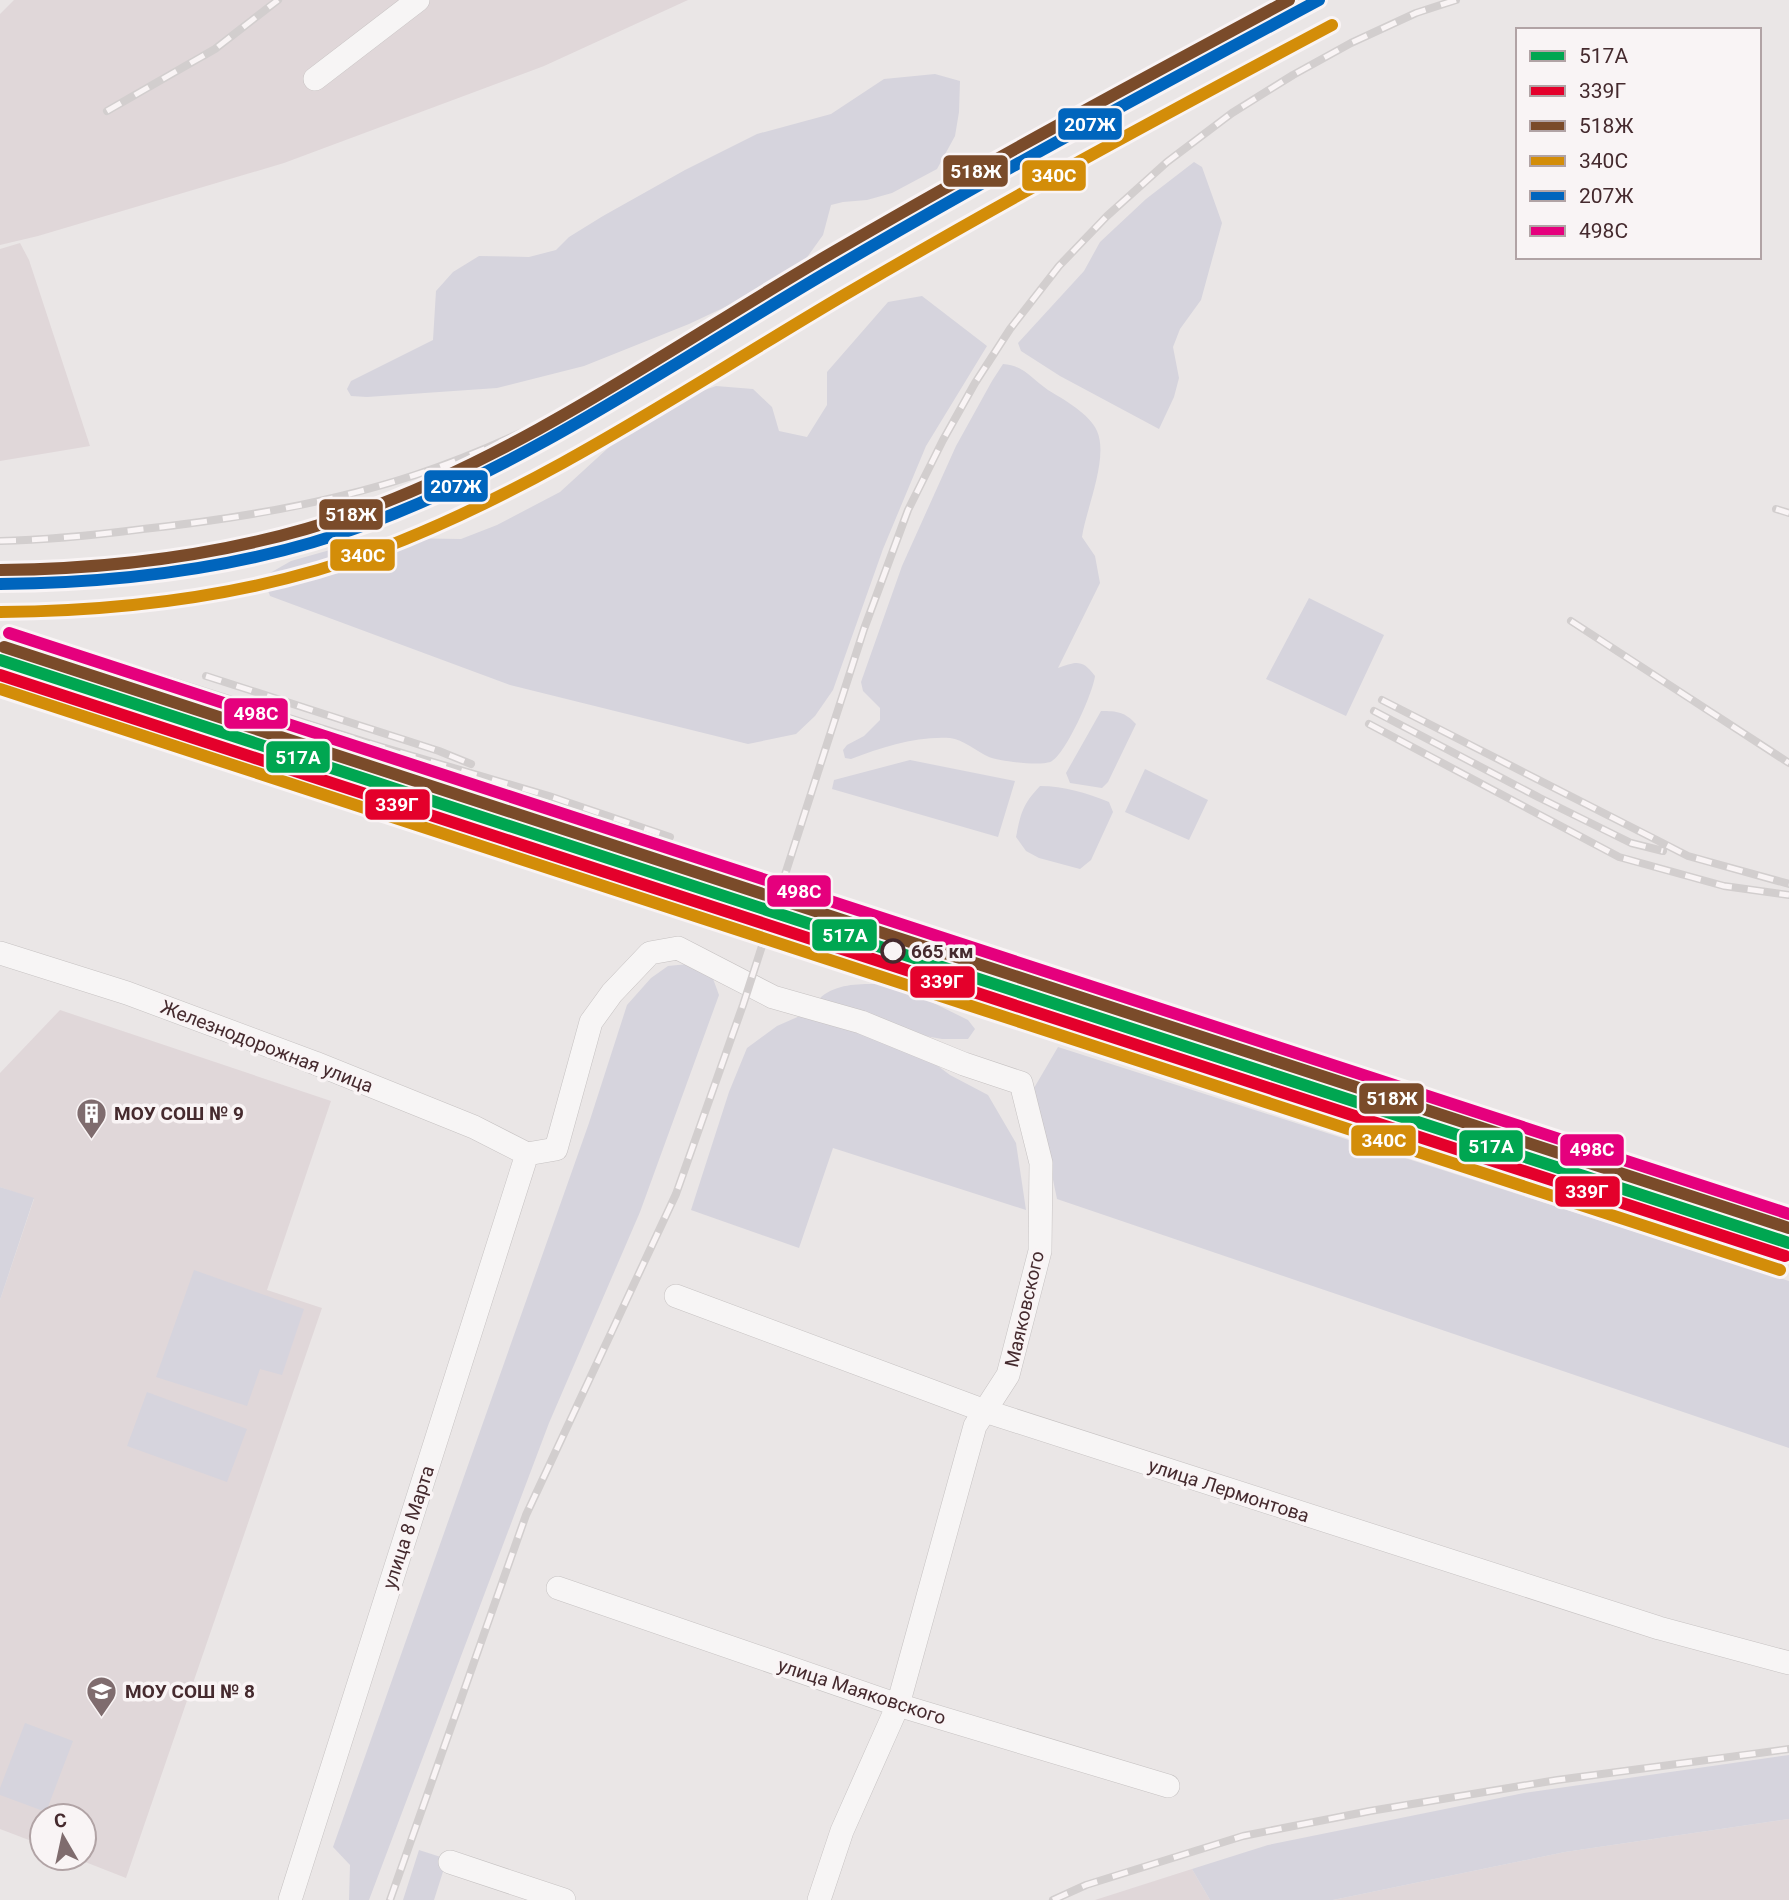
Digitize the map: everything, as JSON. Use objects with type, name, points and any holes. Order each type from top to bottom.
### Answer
[{"type":"street","points":[[315,79],[418,0]]},
{"type":"street","name":"Маяковского","points":[[527,1154],[556,1149],[591,1022],[612,993],[650,953],[678,948],[773,997],[861,1023],[964,1064],[1021,1083],[1041,1163],[1040,1251],[1008,1375],[975,1426],[898,1705],[842,1831],[820,1900]]},
{"type":"street","name":"Железнодорожная улица","points":[[0,953],[127,993],[315,1063],[474,1127],[527,1154]]},
{"type":"street","name":"улица 8 Марта","points":[[290,1900],[527,1154]]},
{"type":"street","name":"улица Лермонтова","points":[[676,1296],[985,1411],[1659,1628],[1789,1663]]},
{"type":"street","name":"улица Маяковского","points":[[558,1588],[898,1705],[1168,1786]]},
{"type":"street","points":[[450,1862],[564,1900]]},
{"type":"shaded area","points":[[14,0],[688,0],[544,66],[284,163],[0,245],[0,14]]},
{"type":"shaded area","points":[[935,74],[960,81],[955,136],[937,169],[892,193],[831,205],[823,235],[789,277],[689,324],[584,366],[497,388],[367,397],[351,396],[347,389],[351,381],[433,340],[436,291],[453,272],[479,256],[529,257],[556,250],[569,237],[603,216],[757,134],[831,114],[884,79]]},
{"type":"shaded area","points":[[1194,162],[1202,167],[1222,223],[1201,300],[1180,329],[1173,347],[1179,378],[1174,397],[1159,429],[1060,376],[1021,351],[1018,343],[1084,271],[1100,242],[1146,199]]},
{"type":"shaded area","points":[[20,243],[29,260],[90,446],[0,461],[0,249]]},
{"type":"shaded area","points":[[922,296],[987,346],[926,446],[883,549],[833,690],[815,716],[796,734],[748,744],[510,685],[270,596],[263,577],[291,561],[337,548],[396,538],[461,539],[497,525],[560,492],[619,438],[680,399],[716,386],[753,389],[772,407],[779,431],[807,437],[827,405],[827,372],[888,302]]},
{"type":"shaded area","points":[[1003,364],[1022,370],[1082,413],[1094,425],[1100,442],[1099,469],[1082,537],[1095,556],[1100,583],[1058,668],[1074,663],[1086,666],[1095,676],[1089,695],[1064,747],[1058,756],[1047,763],[994,759],[950,738],[912,741],[851,759],[845,758],[843,750],[847,745],[864,736],[880,720],[880,708],[863,691],[861,682],[902,566],[956,446]]},
{"type":"shaded area","points":[[1309,598],[1384,635],[1346,716],[1266,679]]},
{"type":"shaded area","points":[[1101,711],[1120,713],[1136,724],[1108,782],[1102,788],[1070,783],[1066,773]]},
{"type":"shaded area","points":[[910,760],[1015,781],[998,837],[832,789],[834,780]]},
{"type":"shaded area","points":[[1145,769],[1208,800],[1189,840],[1125,812]]},
{"type":"shaded area","points":[[1040,786],[1058,787],[1109,802],[1113,812],[1091,860],[1080,869],[1039,858],[1026,851],[1016,837],[1023,810]]},
{"type":"shaded area","points":[[688,964],[712,976],[719,995],[640,1212],[549,1423],[369,1900],[349,1900],[350,1865],[333,1847],[589,1123],[627,1005],[651,978],[668,966]]},
{"type":"shaded area","points":[[895,984],[968,1020],[975,1029],[968,1039],[942,1039],[908,1033],[819,999],[845,986]]},
{"type":"shaded area","points":[[60,1010],[331,1101],[267,1290],[322,1308],[126,1878],[98,1867],[98,1802],[28,1802],[28,1840],[0,1829],[0,1300],[34,1199],[0,1187],[0,1073]]},
{"type":"shaded area","points":[[802,1015],[860,1033],[930,1060],[950,1075],[988,1095],[1016,1143],[1026,1210],[833,1148],[799,1248],[691,1210],[729,1092],[747,1048],[777,1026]]},
{"type":"shaded area","points":[[1058,1047],[1789,1281],[1789,1448],[1057,1199],[1034,1088]]},
{"type":"shaded area","points":[[0,1187],[34,1198],[0,1300]]},
{"type":"shaded area","points":[[194,1270],[304,1309],[282,1375],[260,1369],[247,1406],[156,1377]]},
{"type":"shaded area","points":[[147,1392],[247,1429],[227,1482],[127,1446]]},
{"type":"shaded area","points":[[25,1723],[73,1741],[50,1802],[28,1802],[28,1805],[0,1795],[0,1788]]},
{"type":"shaded area","points":[[1789,1755],[1789,1819],[1565,1852],[1333,1900],[1210,1900],[1192,1869],[1268,1845],[1524,1793]]},
{"type":"shaded area","points":[[1789,1819],[1789,1900],[1333,1900],[1565,1852]]},
{"type":"shaded area","points":[[419,1850],[447,1859],[434,1900],[403,1900]]},
{"type":"shaded area","points":[[1192,1869],[1210,1900],[1095,1900]]},
{"type":"railway","points":[[107,111],[215,49],[278,0]]},
{"type":"railway","points":[[390,1900],[526,1515],[676,1194],[743,1005],[864,629],[908,510],[943,440],[1010,329],[1059,266],[1107,216],[1167,162],[1232,113],[1293,75],[1351,43],[1416,13],[1456,0]]},
{"type":"railway","points":[[0,541],[90,535],[212,520],[348,494],[415,475],[490,447],[610,389]]},
{"type":"railway","points":[[1776,509],[1789,513]]},
{"type":"railway","points":[[1571,621],[1789,763]]},
{"type":"railway","points":[[64,647],[375,745],[549,796],[670,837]]},
{"type":"railway","points":[[206,676],[439,751],[471,764]]},
{"type":"railway","points":[[1382,700],[1688,856],[1789,884]]},
{"type":"railway","points":[[1374,711],[1631,843],[1663,851]]},
{"type":"railway","points":[[1369,724],[1619,857],[1724,886],[1789,895]]},
{"type":"railway","points":[[1053,1900],[1086,1885],[1243,1836],[1370,1811],[1557,1780],[1789,1749]]},
{"type":"transit line","name":"518Ж","points":[[0,570],[137,562],[227,548],[315,526],[421,487],[540,428],[882,224],[1289,0]]},
{"type":"transit line","name":"207Ж","points":[[0,584],[140,576],[233,562],[323,539],[429,499],[547,440],[952,201],[1319,0]]},
{"type":"transit line","name":"340С","points":[[0,612],[145,604],[240,589],[333,566],[440,524],[560,465],[967,225],[1332,25]]},
{"type":"transit line","name":"498С","points":[[9,633],[1789,1214]]},
{"type":"transit line","name":"518Ж","points":[[4,647],[1789,1228]]},
{"type":"transit line","name":"517А","points":[[0,660],[1789,1243]]},
{"type":"transit line","name":"339Г","points":[[0,675],[1785,1256]]},
{"type":"transit line","name":"340С","points":[[0,689],[1780,1270]]},
{"type":"place","name":"665 км","points":[[893,951]]},
{"type":"place","name":"МОУ СОШ № 9","points":[[91,1140]]},
{"type":"place","name":"МОУ СОШ № 8","points":[[102,1718]]}]
